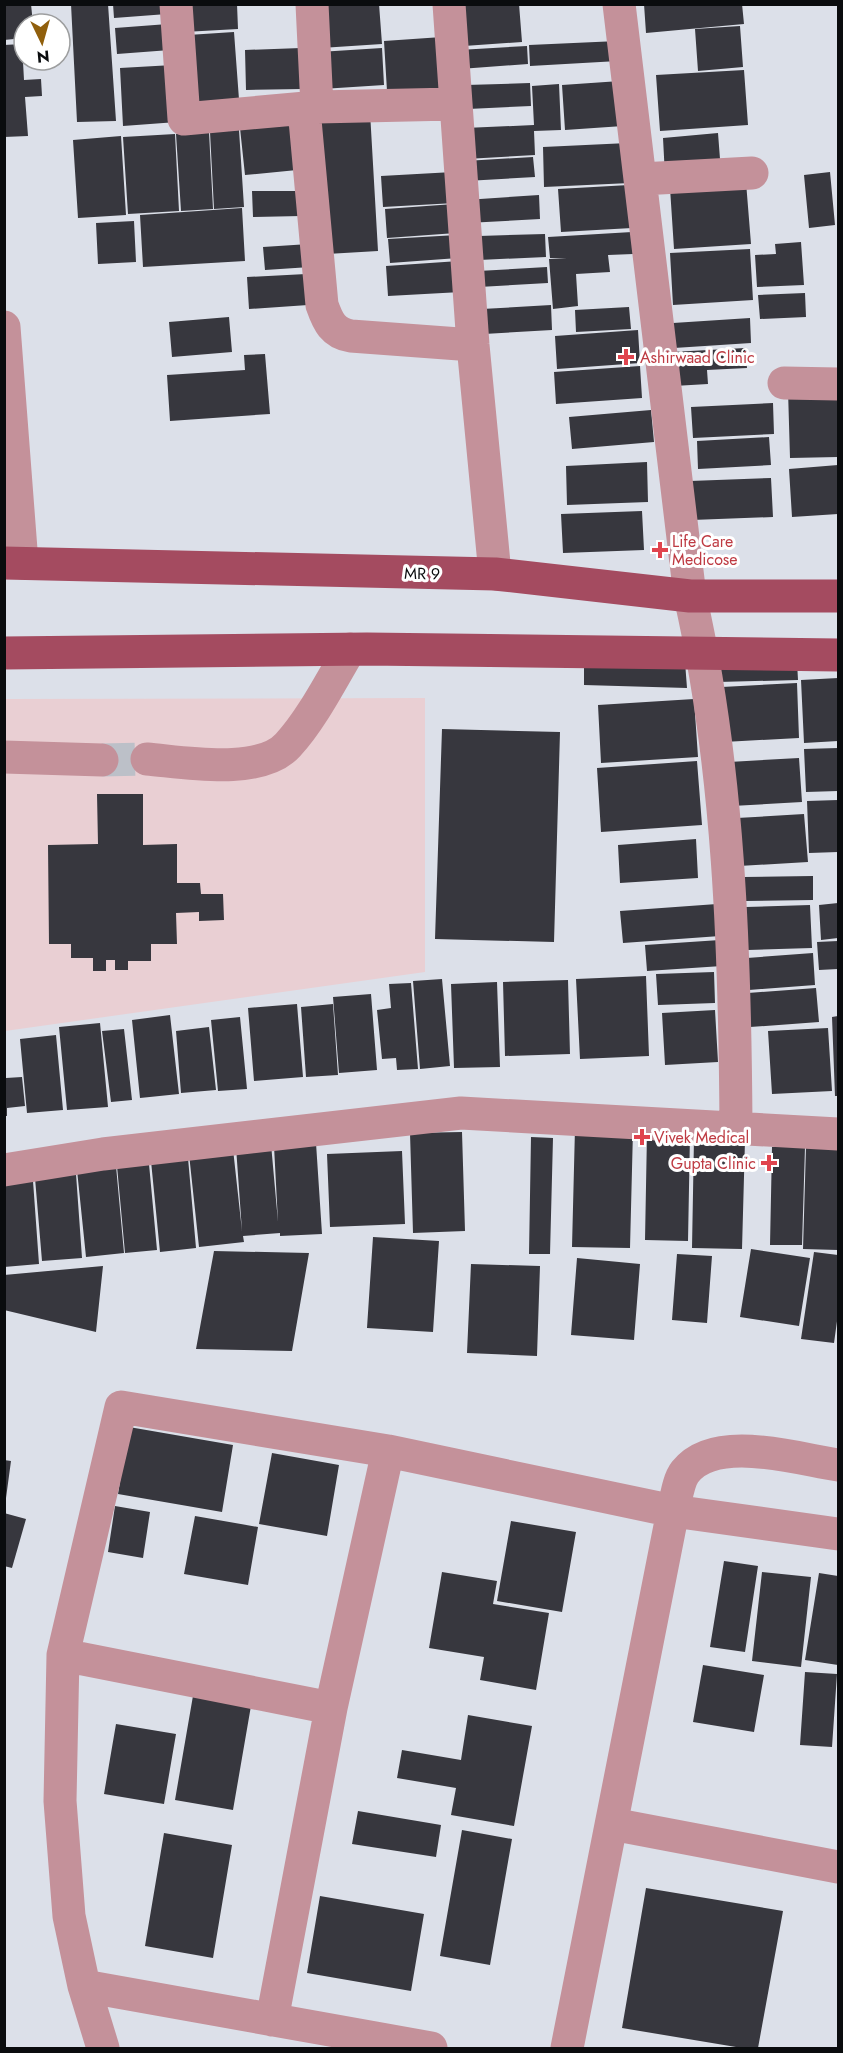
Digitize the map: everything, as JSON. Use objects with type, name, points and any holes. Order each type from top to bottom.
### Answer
[{"type":"main road","name":"MR 9","points":[[13,563],[495,574],[690,596],[838,596]]},
{"type":"main road","points":[[4,653],[350,648],[703,655],[838,655]]},
{"type":"street","points":[[176,4],[184,119],[310,108],[454,104]]},
{"type":"street","points":[[312,4],[310,108],[322,305],[333,328],[339,334],[473,345]]},
{"type":"street","points":[[449,4],[454,104],[473,345],[495,574]]},
{"type":"street","points":[[619,4],[690,596],[703,655],[722,811],[735,983],[736,1127]]},
{"type":"street","points":[[641,180],[752,173]]},
{"type":"street","points":[[4,327],[13,563]]},
{"type":"street","points":[[784,383],[838,384]]},
{"type":"street","points":[[147,759],[242,765],[265,759],[288,747],[350,648]]},
{"type":"street","points":[[4,757],[102,760]]},
{"type":"street","points":[[4,1170],[103,1155],[461,1113],[838,1134]]},
{"type":"street","points":[[103,2049],[84,1986],[69,1916],[60,1801],[63,1655],[121,1407],[388,1451],[673,1511],[838,1534]]},
{"type":"street","points":[[272,2020],[332,1708],[388,1451]]},
{"type":"street","points":[[567,2049],[673,1511],[684,1473],[697,1460],[716,1451],[750,1451],[838,1465]]},
{"type":"street","points":[[63,1655],[332,1708]]},
{"type":"street","points":[[612,1824],[838,1867]]},
{"type":"street","points":[[84,1986],[431,2049]]},
{"type":"shaded area","points":[[425,698],[425,972],[5,1031],[4,699]]},
{"type":"building","points":[[4,4],[31,4],[32,12],[12,12],[12,39],[4,40]]},
{"type":"building","points":[[71,4],[108,4],[116,121],[77,122]]},
{"type":"building","points":[[113,4],[167,4],[167,14],[114,18]]},
{"type":"building","points":[[237,4],[238,29],[184,32],[182,5]]},
{"type":"building","points":[[379,4],[382,44],[321,48],[318,6]]},
{"type":"building","points":[[519,4],[522,42],[464,46],[461,6]]},
{"type":"building","points":[[644,4],[742,4],[744,24],[646,33]]},
{"type":"building","points":[[168,24],[170,50],[117,54],[115,28]]},
{"type":"building","points":[[740,26],[743,67],[698,71],[695,29]]},
{"type":"building","points":[[234,32],[240,113],[194,115],[188,35]]},
{"type":"building","points":[[442,37],[445,88],[387,91],[384,41]]},
{"type":"building","points":[[618,41],[618,61],[530,66],[529,45]]},
{"type":"building","points":[[4,45],[12,45],[12,72],[24,72],[24,80],[41,79],[42,96],[25,97],[28,136],[4,137]]},
{"type":"building","points":[[527,46],[528,64],[460,69],[459,50]]},
{"type":"building","points":[[301,48],[302,89],[246,90],[245,50]]},
{"type":"building","points":[[382,48],[384,85],[322,89],[319,52]]},
{"type":"building","points":[[173,65],[177,122],[123,126],[120,68]]},
{"type":"building","points":[[744,70],[748,125],[660,131],[656,75]]},
{"type":"building","points":[[620,81],[623,126],[565,130],[562,85]]},
{"type":"building","points":[[530,83],[531,106],[468,109],[466,85]]},
{"type":"building","points":[[559,84],[561,130],[534,131],[535,155],[466,159],[465,128],[534,125],[532,86]]},
{"type":"building","points":[[370,112],[378,251],[327,254],[318,115]]},
{"type":"building","points":[[292,123],[297,170],[245,175],[240,128]]},
{"type":"building","points":[[239,130],[244,207],[214,209],[210,132]]},
{"type":"building","points":[[209,132],[213,209],[181,211],[176,134]]},
{"type":"building","points":[[718,133],[721,172],[665,176],[663,138]]},
{"type":"building","points":[[175,134],[179,211],[128,214],[123,137]]},
{"type":"building","points":[[121,136],[126,215],[78,218],[73,140]]},
{"type":"building","points":[[628,143],[630,183],[544,187],[543,147]]},
{"type":"building","points":[[533,157],[535,177],[466,181],[465,161]]},
{"type":"building","points":[[453,172],[455,203],[383,207],[381,176]]},
{"type":"building","points":[[830,172],[835,225],[809,228],[804,175]]},
{"type":"building","points":[[746,182],[751,244],[674,249],[670,188]]},
{"type":"building","points":[[629,185],[632,228],[561,232],[558,189]]},
{"type":"building","points":[[252,191],[299,191],[301,216],[253,217]]},
{"type":"building","points":[[539,195],[540,219],[467,223],[465,200]]},
{"type":"building","points":[[454,204],[456,233],[387,238],[385,209]]},
{"type":"building","points":[[242,208],[245,261],[143,267],[140,215]]},
{"type":"building","points":[[134,221],[136,262],[98,264],[96,223]]},
{"type":"building","points":[[632,232],[633,254],[608,255],[610,272],[576,274],[578,306],[553,309],[549,259],[567,258],[550,258],[548,237]]},
{"type":"building","points":[[545,234],[546,257],[479,260],[479,236]]},
{"type":"building","points":[[457,235],[458,258],[390,263],[388,239]]},
{"type":"building","points":[[801,242],[804,285],[757,287],[755,255],[776,254],[775,244]]},
{"type":"building","points":[[309,244],[310,267],[265,270],[263,247]]},
{"type":"building","points":[[750,249],[753,300],[673,305],[670,253]]},
{"type":"building","points":[[459,261],[461,292],[388,296],[386,266]]},
{"type":"building","points":[[547,267],[548,283],[479,287],[478,271]]},
{"type":"building","points":[[306,274],[308,305],[249,309],[247,277]]},
{"type":"building","points":[[805,293],[806,317],[760,319],[758,295]]},
{"type":"building","points":[[551,305],[552,330],[484,334],[482,309]]},
{"type":"building","points":[[629,307],[631,329],[576,332],[575,310]]},
{"type":"building","points":[[229,317],[232,352],[172,357],[169,322]]},
{"type":"building","points":[[750,318],[751,343],[674,348],[673,323]]},
{"type":"building","points":[[638,330],[640,363],[557,369],[555,336]]},
{"type":"building","points":[[745,348],[747,368],[707,370],[708,384],[674,386],[672,352]]},
{"type":"building","points":[[265,354],[270,414],[170,421],[167,375],[245,370],[244,355]]},
{"type":"building","points":[[640,366],[642,398],[556,404],[554,372]]},
{"type":"building","points":[[788,390],[838,395],[838,457],[790,458]]},
{"type":"building","points":[[773,403],[774,434],[693,438],[691,407]]},
{"type":"building","points":[[651,410],[654,442],[572,449],[569,417]]},
{"type":"building","points":[[769,437],[771,465],[698,469],[697,441]]},
{"type":"building","points":[[647,462],[648,502],[567,505],[566,466]]},
{"type":"building","points":[[838,465],[838,514],[792,517],[789,469]]},
{"type":"building","points":[[771,478],[773,517],[692,520],[690,481]]},
{"type":"building","points":[[642,511],[644,550],[563,553],[561,514]]},
{"type":"building","points":[[584,660],[685,662],[687,688],[584,685]]},
{"type":"building","points":[[797,662],[798,680],[718,682],[717,663]]},
{"type":"building","points":[[838,678],[838,741],[804,743],[801,680]]},
{"type":"building","points":[[797,683],[799,738],[724,742],[722,687]]},
{"type":"building","points":[[694,699],[698,757],[601,763],[598,705]]},
{"type":"building","points":[[442,729],[560,732],[554,942],[435,939]]},
{"type":"building","points":[[838,748],[838,791],[806,792],[804,749]]},
{"type":"building","points":[[799,758],[802,802],[732,806],[729,762]]},
{"type":"building","points":[[697,761],[702,825],[601,832],[597,768]]},
{"type":"building","points":[[97,794],[143,794],[143,845],[177,844],[177,883],[200,883],[201,894],[223,894],[224,920],[199,921],[199,912],[176,913],[177,944],[151,944],[151,961],[128,961],[128,970],[115,970],[115,960],[106,960],[106,971],[93,971],[93,958],[71,958],[71,944],[49,944],[48,845],[98,844]]},
{"type":"building","points":[[838,800],[838,852],[809,853],[807,801]]},
{"type":"building","points":[[804,814],[808,862],[739,866],[737,818]]},
{"type":"building","points":[[696,839],[698,878],[620,883],[618,845]]},
{"type":"building","points":[[813,876],[813,900],[745,901],[744,877]]},
{"type":"building","points":[[838,903],[838,938],[821,940],[819,905]]},
{"type":"building","points":[[717,904],[720,936],[623,943],[620,911]]},
{"type":"building","points":[[810,905],[812,948],[748,950],[746,907]]},
{"type":"building","points":[[720,940],[722,966],[647,971],[645,945]]},
{"type":"building","points":[[838,941],[838,969],[819,970],[817,942]]},
{"type":"building","points":[[813,953],[815,985],[749,990],[747,958]]},
{"type":"building","points":[[714,972],[715,1003],[658,1005],[656,974]]},
{"type":"building","points":[[646,976],[649,1056],[580,1059],[576,979]]},
{"type":"building","points":[[442,979],[450,1066],[420,1069],[413,981]]},
{"type":"building","points":[[568,980],[570,1054],[505,1056],[503,982]]},
{"type":"building","points":[[497,982],[500,1067],[454,1068],[451,984]]},
{"type":"building","points":[[411,983],[418,1069],[397,1070],[396,1058],[382,1059],[377,1010],[391,1008],[389,984]]},
{"type":"building","points":[[816,988],[819,1022],[750,1027],[748,993]]},
{"type":"building","points":[[371,994],[377,1070],[339,1073],[333,997]]},
{"type":"building","points":[[297,1004],[303,1077],[254,1081],[248,1008]]},
{"type":"building","points":[[333,1004],[338,1075],[306,1077],[301,1007]]},
{"type":"building","points":[[715,1010],[718,1062],[665,1065],[662,1013]]},
{"type":"building","points":[[170,1015],[179,1094],[140,1098],[132,1020]]},
{"type":"building","points":[[838,1016],[838,1096],[835,1096],[832,1017]]},
{"type":"building","points":[[240,1017],[247,1089],[218,1091],[211,1020]]},
{"type":"building","points":[[100,1023],[108,1107],[67,1110],[59,1027]]},
{"type":"building","points":[[209,1027],[216,1090],[181,1093],[176,1031]]},
{"type":"building","points":[[828,1028],[832,1091],[772,1094],[768,1031]]},
{"type":"building","points":[[124,1029],[132,1100],[111,1102],[102,1031]]},
{"type":"building","points":[[56,1035],[63,1110],[27,1113],[20,1039]]},
{"type":"building","points":[[22,1077],[25,1106],[7,1108],[7,1116],[4,1116],[6,1078]]},
{"type":"building","points":[[575,1128],[633,1130],[630,1248],[572,1247]]},
{"type":"building","points":[[462,1132],[465,1231],[413,1233],[410,1133]]},
{"type":"building","points":[[647,1133],[690,1134],[688,1241],[645,1240]]},
{"type":"building","points":[[531,1137],[553,1138],[550,1254],[529,1254]]},
{"type":"building","points":[[694,1138],[745,1140],[742,1249],[692,1248]]},
{"type":"building","points":[[316,1143],[322,1234],[280,1236],[280,1233],[243,1236],[244,1242],[199,1247],[189,1154],[233,1149],[242,1231],[236,1147],[271,1144],[278,1222],[274,1146]]},
{"type":"building","points":[[772,1147],[805,1147],[802,1245],[770,1245]]},
{"type":"building","points":[[806,1147],[838,1147],[838,1250],[803,1249]]},
{"type":"building","points":[[402,1151],[405,1224],[330,1227],[327,1154]]},
{"type":"building","points":[[188,1158],[196,1248],[160,1252],[151,1161]]},
{"type":"building","points":[[149,1164],[157,1250],[125,1253],[117,1166]]},
{"type":"building","points":[[116,1166],[124,1253],[86,1257],[77,1170]]},
{"type":"building","points":[[76,1174],[82,1258],[42,1261],[35,1178]]},
{"type":"building","points":[[33,1181],[39,1264],[4,1267],[4,1183]]},
{"type":"building","points":[[373,1237],[439,1241],[433,1332],[367,1328]]},
{"type":"building","points":[[751,1249],[810,1258],[799,1326],[740,1317]]},
{"type":"building","points":[[214,1251],[309,1253],[292,1351],[196,1349]]},
{"type":"building","points":[[814,1252],[838,1255],[838,1314],[834,1343],[801,1339]]},
{"type":"building","points":[[677,1254],[712,1256],[707,1323],[672,1320]]},
{"type":"building","points":[[577,1258],[640,1264],[634,1340],[571,1335]]},
{"type":"building","points":[[471,1264],[540,1266],[537,1356],[467,1353]]},
{"type":"building","points":[[103,1266],[96,1332],[4,1310],[4,1275]]},
{"type":"building","points":[[129,1427],[233,1445],[222,1512],[118,1494]]},
{"type":"building","points":[[272,1453],[339,1465],[327,1536],[259,1524]]},
{"type":"building","points":[[4,1460],[11,1461],[6,1498],[4,1498]]},
{"type":"building","points":[[115,1506],[150,1512],[143,1558],[108,1552]]},
{"type":"building","points":[[4,1513],[26,1519],[12,1568],[4,1566]]},
{"type":"building","points":[[195,1516],[258,1527],[248,1585],[184,1574]]},
{"type":"building","points":[[511,1521],[576,1532],[562,1612],[497,1601]]},
{"type":"building","points":[[724,1561],[758,1566],[745,1652],[710,1647]]},
{"type":"building","points":[[442,1572],[497,1581],[493,1604],[549,1613],[536,1690],[480,1680],[484,1657],[429,1648]]},
{"type":"building","points":[[762,1572],[811,1577],[801,1667],[752,1661]]},
{"type":"building","points":[[819,1573],[838,1576],[838,1665],[805,1660]]},
{"type":"building","points":[[703,1665],[764,1675],[754,1732],[693,1722]]},
{"type":"building","points":[[805,1672],[837,1674],[832,1747],[800,1745]]},
{"type":"building","points":[[194,1690],[252,1700],[233,1810],[175,1800]]},
{"type":"building","points":[[468,1715],[532,1726],[514,1826],[451,1815],[456,1788],[397,1778],[402,1750],[461,1760]]},
{"type":"building","points":[[116,1724],[176,1734],[164,1804],[104,1794]]},
{"type":"building","points":[[358,1811],[441,1825],[436,1857],[352,1844]]},
{"type":"building","points":[[462,1830],[512,1839],[490,1965],[440,1956]]},
{"type":"building","points":[[164,1833],[232,1845],[213,1958],[145,1946]]},
{"type":"building","points":[[646,1888],[783,1911],[758,2048],[742,2048],[622,2028]]},
{"type":"building","points":[[320,1896],[424,1914],[411,1991],[307,1973]]},
{"type":"tunnel","points":[[102,760],[147,759]]},
{"type":"place","name":"Ashirwaad Clinic","points":[[626,357]]},
{"type":"place","name":"Life Care Medicose","points":[[660,550]]},
{"type":"place","name":"Vivek Medical","points":[[642,1137]]},
{"type":"place","name":"Gupta Clinic","points":[[769,1163]]}]
